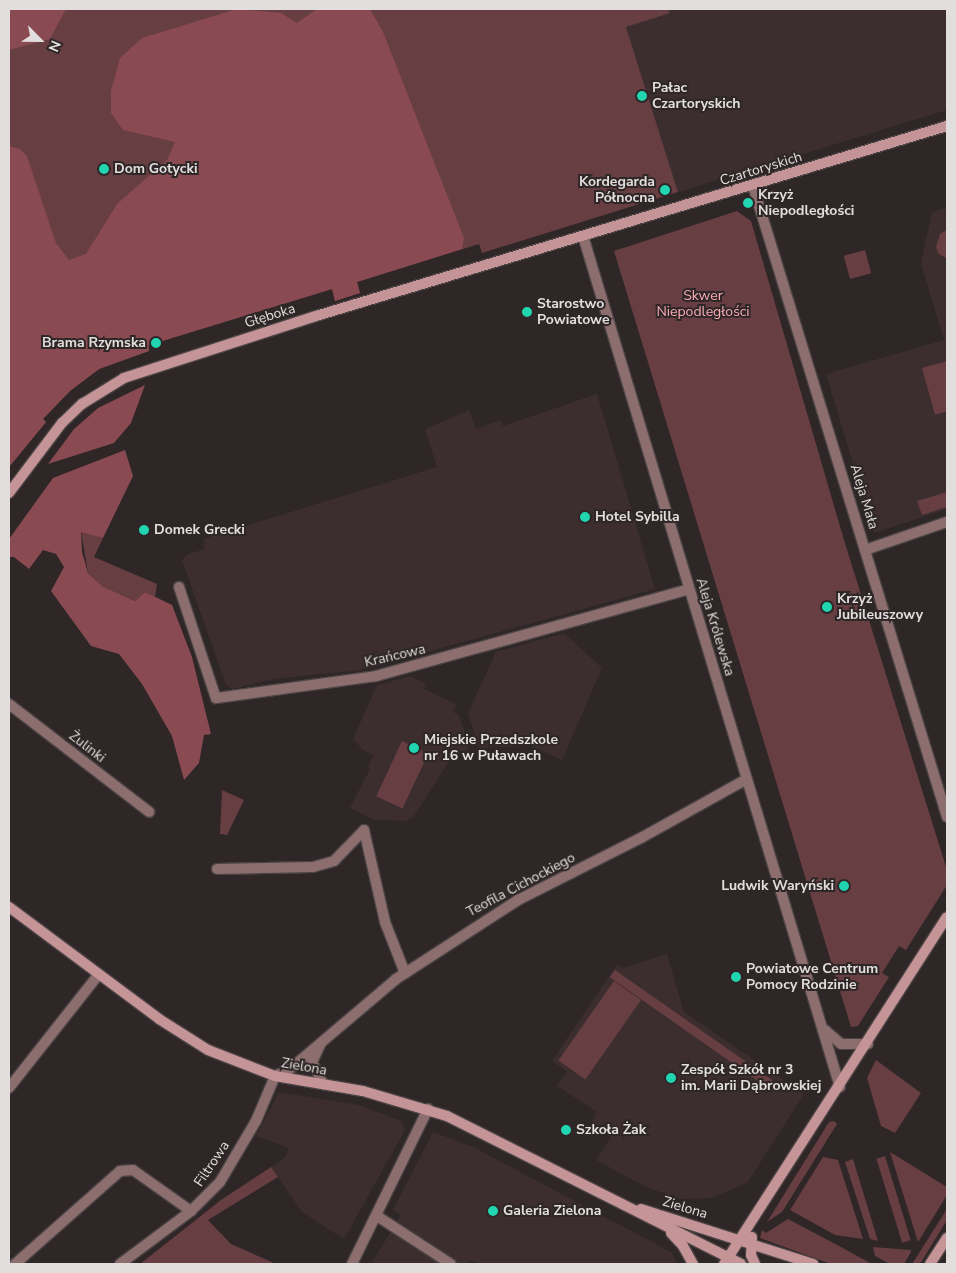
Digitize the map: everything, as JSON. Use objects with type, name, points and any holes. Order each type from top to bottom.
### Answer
[{"type":"main road","name":"Czartoryskich","points":[[583,236],[947,126]]},
{"type":"main road","name":"Głęboka","points":[[9,493],[62,423],[82,404],[124,378],[583,236]]},
{"type":"main road","name":"Zielona","points":[[9,908],[159,1019],[208,1050],[275,1076],[323,1084],[428,1108],[621,1202],[734,1263]]},
{"type":"main road","points":[[734,1263],[746,1241],[754,1219],[868,1044],[947,917]]},
{"type":"main road","name":"Zielona","points":[[621,1202],[813,1264]]},
{"type":"main road","points":[[665,1227],[684,1246],[693,1264]]},
{"type":"main road","points":[[746,1241],[755,1264]]},
{"type":"main road","points":[[930,1264],[945,1242]]},
{"type":"main road","points":[[935,1264],[945,1242]]},
{"type":"street","name":"Aleja Mała","points":[[753,186],[773,242],[946,813]]},
{"type":"street","name":"Aleja Królewska","points":[[583,236],[840,1087]]},
{"type":"street","points":[[865,550],[947,522]]},
{"type":"street","name":"Krańcowa","points":[[179,587],[216,698],[376,676],[689,589]]},
{"type":"street","name":"Żulinki","points":[[9,704],[149,812]]},
{"type":"street","name":"Teofila Cichockiego","points":[[275,1076],[290,1069],[405,973],[518,900],[641,838],[747,779]]},
{"type":"street","points":[[217,869],[312,867],[334,861],[364,830],[385,922],[405,973]]},
{"type":"street","points":[[9,1088],[99,974]]},
{"type":"street","name":"Aleja Królewska","points":[[823,1026],[840,1044],[868,1044]]},
{"type":"street","name":"Teofila Cichockiego","points":[[323,1040],[312,1062],[323,1084]]},
{"type":"street","name":"Filtrowa","points":[[121,1264],[206,1198],[232,1162],[256,1121],[275,1076]]},
{"type":"street","points":[[352,1264],[428,1108]]},
{"type":"street","points":[[15,1264],[120,1171],[133,1170],[191,1211]]},
{"type":"street","points":[[377,1216],[452,1264]]},
{"type":"shaded area","points":[[9,9],[66,9],[50,39],[9,50]]},
{"type":"shaded area","points":[[237,9],[281,13],[297,23],[317,9],[370,9],[383,32],[464,238],[462,249],[357,282],[360,293],[335,301],[332,289],[148,345],[149,351],[99,369],[70,391],[43,419],[46,422],[9,467],[9,146],[20,149],[27,156],[56,243],[69,260],[86,254],[117,204],[167,160],[175,142],[123,130],[111,113],[111,91],[120,58],[142,38]]},
{"type":"shaded area","points":[[668,9],[947,9],[947,110],[678,192],[626,27],[669,13]]},
{"type":"shaded area","points":[[947,208],[947,509],[874,533],[826,374],[944,340],[921,263],[932,212]]},
{"type":"shaded area","points":[[145,385],[131,423],[114,443],[48,464],[74,429],[98,408]]},
{"type":"shaded area","points":[[597,394],[655,589],[362,670],[274,679],[232,689],[226,685],[182,560],[188,554],[205,549],[203,539],[437,467],[425,429],[469,410],[476,429],[500,420],[503,426]]},
{"type":"shaded area","points":[[125,450],[133,476],[103,538],[81,532],[82,552],[88,573],[102,586],[135,601],[145,592],[172,605],[192,657],[211,734],[204,735],[199,763],[184,780],[172,736],[142,684],[119,654],[91,646],[51,591],[64,567],[56,554],[43,550],[29,569],[14,557],[9,557],[9,539],[53,478]]},
{"type":"shaded area","points":[[564,633],[602,668],[562,760],[531,746],[479,748],[468,713],[496,652]]},
{"type":"shaded area","name":"Miejskie Przedszkole nr 16 w Puławach","points":[[411,676],[426,684],[424,689],[456,704],[453,712],[459,715],[469,746],[466,752],[453,755],[414,816],[406,821],[374,820],[350,808],[370,769],[368,768],[373,755],[363,750],[353,739],[377,685]]},
{"type":"shaded area","name":"Zespół Szkół nr 3 im. Marii Dąbrowskiej","points":[[667,954],[684,1012],[804,1094],[748,1182],[712,1198],[680,1199],[646,1187],[596,1160],[612,1135],[593,1122],[596,1111],[557,1086],[567,1071],[552,1061],[617,964],[623,968]]},
{"type":"shaded area","points":[[279,1092],[359,1105],[401,1121],[405,1130],[344,1239],[302,1212],[271,1167],[285,1157],[289,1148],[256,1136]]},
{"type":"shaded area","name":"Galeria Zielona","points":[[433,1132],[473,1147],[671,1252],[678,1264],[478,1264],[470,1260],[467,1264],[371,1264],[401,1215],[393,1210]]},
{"type":"green space","points":[[9,9],[668,9],[670,13],[626,27],[678,192],[482,253],[479,244],[357,282],[360,293],[335,301],[332,289],[149,345],[149,351],[99,369],[70,391],[43,419],[46,422],[9,467]]},
{"type":"green space","name":"Skwer Niepodległości","points":[[737,211],[751,221],[844,540],[947,870],[947,885],[906,950],[899,946],[882,973],[889,977],[858,1026],[851,1027],[614,251]]},
{"type":"green space","points":[[947,230],[947,259],[938,253],[936,247],[940,234]]},
{"type":"green space","points":[[865,250],[871,273],[850,279],[844,256]]},
{"type":"green space","points":[[947,361],[947,411],[935,415],[922,368]]},
{"type":"green space","points":[[947,492],[947,507],[922,515],[917,501]]},
{"type":"green space","points":[[81,531],[103,538],[94,557],[157,584],[155,597],[145,592],[135,601],[102,586],[88,573]]},
{"type":"green space","points":[[402,741],[428,753],[403,809],[376,796]]},
{"type":"green space","points":[[222,790],[244,800],[227,835],[220,834]]},
{"type":"green space","points":[[615,970],[774,1081],[769,1089],[610,977]]},
{"type":"green space","points":[[614,981],[641,1000],[585,1079],[558,1060]]},
{"type":"green space","points":[[876,1060],[921,1093],[895,1133],[881,1126],[867,1078]]},
{"type":"green space","points":[[834,1121],[837,1124],[782,1212],[767,1222],[829,1122]]},
{"type":"green space","points":[[890,1152],[947,1187],[947,1195],[918,1242]]},
{"type":"green space","points":[[885,1156],[911,1240],[902,1243],[876,1159]]},
{"type":"green space","points":[[823,1157],[838,1160],[863,1239],[835,1235],[790,1210]]},
{"type":"green space","points":[[853,1159],[878,1241],[870,1239],[845,1162]]},
{"type":"green space","points":[[271,1167],[278,1177],[208,1220],[231,1244],[276,1264],[140,1264],[221,1200]]},
{"type":"green space","points":[[947,1209],[947,1220],[920,1264],[912,1264]]},
{"type":"green space","points":[[788,1219],[872,1264],[831,1264],[760,1238],[762,1230],[766,1233]]},
{"type":"green space","points":[[873,1247],[911,1250],[911,1252],[904,1264],[890,1264],[875,1256]]},
{"type":"place","name":"Pałac Czartoryskich","points":[[642,96]]},
{"type":"place","name":"Dom Gotycki","points":[[104,169]]},
{"type":"place","name":"Kordegarda Północna","points":[[665,190]]},
{"type":"place","name":"Krzyż Niepodległości","points":[[748,203]]},
{"type":"place","name":"Starostwo Powiatowe","points":[[527,312]]},
{"type":"place","name":"Brama Rzymska","points":[[156,343]]},
{"type":"place","name":"Hotel Sybilla","points":[[585,517]]},
{"type":"place","name":"Domek Grecki","points":[[144,530]]},
{"type":"place","name":"Krzyż Jubileuszowy","points":[[827,607]]},
{"type":"place","name":"Miejskie Przedszkole nr 16 w Puławach","points":[[414,748]]},
{"type":"place","name":"Ludwik Waryński","points":[[844,886]]},
{"type":"place","name":"Powiatowe Centrum Pomocy Rodzinie","points":[[736,977]]},
{"type":"place","name":"Zespół Szkół nr 3 im. Marii Dąbrowskiej","points":[[671,1078]]},
{"type":"place","name":"Szkoła Żak","points":[[566,1130]]},
{"type":"place","name":"Galeria Zielona","points":[[493,1211]]}]
